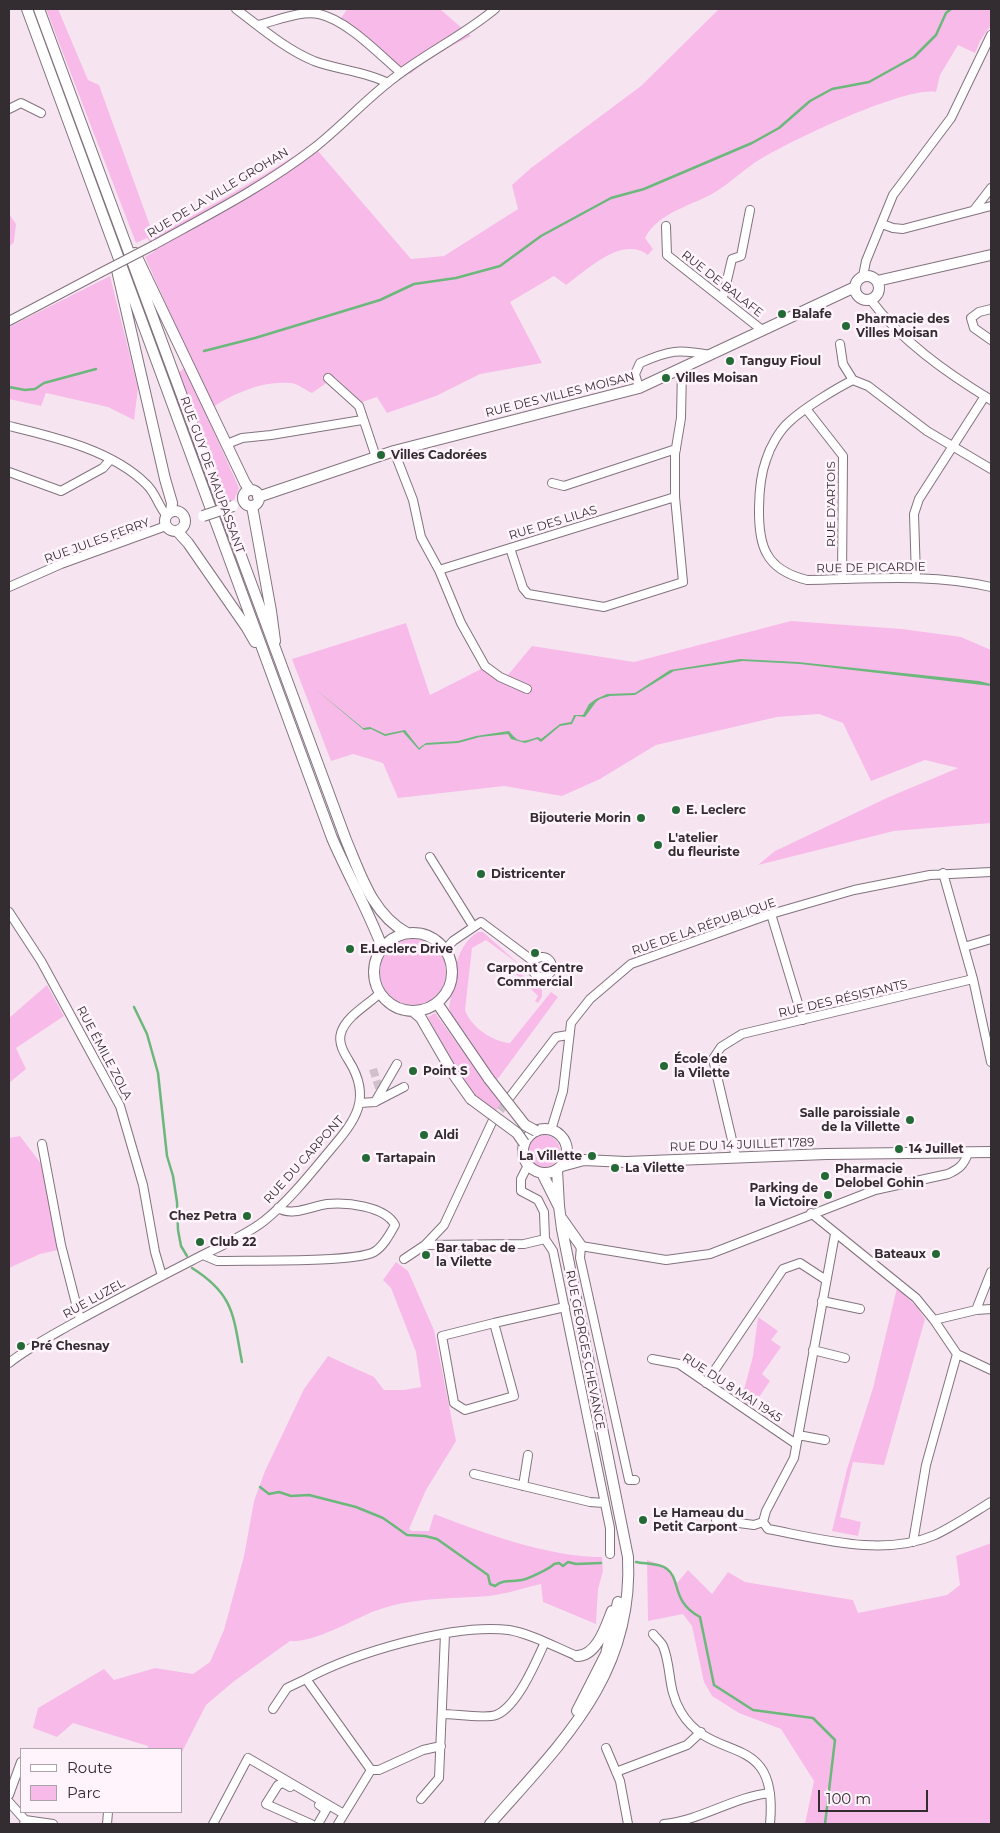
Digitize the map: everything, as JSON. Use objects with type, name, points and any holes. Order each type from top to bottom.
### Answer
[{"type":"main road","name":"RUE GUY DE MAUPASSANT","points":[[27,9],[332,838],[349,877],[373,922],[382,947]]},
{"type":"main road","name":"RUE GUY DE MAUPASSANT","points":[[39,9],[273,647],[362,878],[383,916],[407,933]]},
{"type":"main road","points":[[109,198],[245,483],[254,494],[256,504],[243,505],[184,520]]},
{"type":"main road","points":[[109,232],[165,479],[171,497],[168,518],[170,530],[177,531],[188,543],[247,628],[276,684]]},
{"type":"main road","points":[[877,281],[878,292],[870,299],[860,297],[855,287],[858,280],[863,276],[871,277],[877,281],[991,255]]},
{"type":"main road","name":"RUE DES VILLES MOISAN","points":[[254,494],[394,451],[640,388],[855,287]]},
{"type":"main road","points":[[243,505],[274,628],[273,647]]},
{"type":"main road","points":[[168,518],[180,513],[184,520],[183,526],[177,531]]},
{"type":"main road","points":[[407,933],[429,936],[446,950],[452,972],[450,984],[437,1003],[425,1009],[413,1011],[400,1009],[380,993],[375,982],[374,970],[376,958],[382,947],[398,936],[407,933]]},
{"type":"main road","points":[[437,1003],[489,1079],[525,1125],[536,1131],[551,1130],[561,1136],[567,1148],[584,1160]]},
{"type":"main road","points":[[413,1011],[421,1018],[454,1075],[471,1099],[517,1133],[524,1143],[523,1155],[528,1165],[542,1173],[559,1211],[581,1246]]},
{"type":"main road","points":[[524,1143],[536,1131]]},
{"type":"main road","points":[[542,1173],[559,1168],[565,1161],[567,1148]]},
{"type":"main road","name":"RUE DU 14 JUILLET 1789","points":[[559,1168],[584,1160],[626,1162],[736,1157],[991,1152]]},
{"type":"main road","points":[[490,1824],[559,1747],[597,1692],[611,1659],[627,1595],[624,1535],[559,1211],[559,1168]]},
{"type":"main road","points":[[485,1824],[553,1744],[583,1702],[606,1654],[620,1594],[624,1558]]},
{"type":"main road","points":[[577,1656],[588,1653],[597,1643],[620,1594]]},
{"type":"street","points":[[236,9],[313,60],[374,76],[388,83]]},
{"type":"street","name":"RUE DE LA VILLE GROHAN","points":[[9,321],[154,245],[282,171],[348,120],[401,73],[426,54],[473,26],[495,9]]},
{"type":"street","points":[[258,25],[290,17],[318,14],[331,18],[354,34],[401,73]]},
{"type":"street","points":[[863,276],[866,261],[900,183],[951,118],[991,35]]},
{"type":"street","points":[[9,109],[21,103],[41,113]]},
{"type":"street","points":[[974,210],[991,188]]},
{"type":"street","points":[[882,224],[903,229],[991,206]]},
{"type":"street","points":[[723,297],[732,259],[741,256],[750,210]]},
{"type":"street","name":"RUE DE BALAFE","points":[[666,226],[667,255],[723,297],[762,330]]},
{"type":"street","points":[[870,299],[883,316],[902,335],[941,367],[988,398],[919,499],[914,514],[916,577]]},
{"type":"street","points":[[991,309],[979,312],[971,318],[974,328],[991,340]]},
{"type":"street","points":[[840,344],[843,364],[853,380],[868,386],[927,432],[991,469]]},
{"type":"street","points":[[640,388],[635,374],[640,363],[664,352],[683,350],[710,355]]},
{"type":"street","points":[[510,548],[523,588],[528,594],[604,607],[683,582],[675,497],[676,449],[682,399],[682,368]]},
{"type":"street","points":[[328,378],[359,406],[362,420],[376,457]]},
{"type":"street","name":"RUE DE PICARDIE","points":[[853,380],[838,387],[789,422],[775,441],[765,461],[759,532],[767,554],[777,566],[791,576],[807,580],[916,577],[961,580],[991,586]]},
{"type":"street","name":"RUE D'ARTOIS","points":[[807,410],[843,456],[842,579]]},
{"type":"street","points":[[227,444],[242,438],[271,436],[362,420]]},
{"type":"street","points":[[9,426],[66,441],[110,460],[146,484],[168,518]]},
{"type":"street","points":[[552,483],[564,486],[676,449]]},
{"type":"street","points":[[394,451],[414,500],[422,537],[460,623],[485,666],[500,677],[527,689]]},
{"type":"street","points":[[9,472],[61,492],[102,468],[110,460]]},
{"type":"street","name":"RUE DES LILAS","points":[[438,570],[675,497]]},
{"type":"street","name":"RUE JULES FERRY","points":[[9,587],[168,518]]},
{"type":"street","points":[[430,857],[473,926]]},
{"type":"street","name":"RUE DE LA RÉPUBLIQUE","points":[[551,1130],[563,1091],[568,1035],[571,1023],[590,999],[631,964],[771,914],[854,890],[943,874],[991,872]]},
{"type":"street","points":[[943,874],[973,979],[991,1062]]},
{"type":"street","name":"RUE ÉMILE ZOLA","points":[[9,912],[42,961],[120,1106],[143,1185],[155,1252],[162,1276]]},
{"type":"street","points":[[771,914],[803,1020]]},
{"type":"street","points":[[446,950],[453,941],[481,922],[533,961]]},
{"type":"street","points":[[964,947],[991,939]]},
{"type":"street","name":"RUE DES RÉSISTANTS","points":[[736,1157],[713,1059],[722,1047],[742,1034],[973,979]]},
{"type":"street","name":"RUE DU CARPONT","points":[[193,1260],[251,1229],[278,1208],[352,1124],[360,1103],[358,1078],[342,1050],[341,1033],[348,1021],[380,993]]},
{"type":"street","points":[[510,1098],[556,1036],[568,1035]]},
{"type":"street","points":[[375,1102],[397,1064]]},
{"type":"street","points":[[360,1103],[375,1102],[404,1088]]},
{"type":"street","points":[[404,1259],[425,1245],[444,1224],[493,1120]]},
{"type":"street","points":[[42,1144],[61,1245],[80,1319]]},
{"type":"street","points":[[581,1246],[666,1260],[710,1254],[785,1227],[811,1213],[875,1190],[948,1174],[958,1169],[965,1162],[968,1153]]},
{"type":"street","name":"RUE GEORGES CHEVANCE","points":[[528,1165],[521,1179],[521,1191],[538,1200],[544,1212],[545,1239],[553,1251],[610,1528],[610,1554]]},
{"type":"street","points":[[203,1255],[217,1261],[330,1258],[365,1255],[376,1251],[395,1225],[392,1219],[380,1212],[351,1204],[328,1204],[291,1212],[278,1208]]},
{"type":"street","points":[[811,1213],[916,1298],[934,1320],[957,1354],[991,1370]]},
{"type":"street","points":[[763,1522],[766,1511],[794,1458],[835,1234]]},
{"type":"street","points":[[425,1245],[524,1244],[545,1239]]},
{"type":"street","name":"RUE GEORGES CHEVANCE","points":[[581,1246],[580,1258],[629,1480],[635,1480]]},
{"type":"street","name":"RUE LUZEL","points":[[10,1360],[80,1319],[193,1260]]},
{"type":"street","points":[[706,1383],[783,1269],[800,1263],[826,1280]]},
{"type":"street","points":[[976,1310],[991,1272]]},
{"type":"street","points":[[822,1302],[860,1309]]},
{"type":"street","points":[[494,1323],[514,1396],[465,1410],[458,1408],[454,1403],[442,1336],[494,1323],[565,1307]]},
{"type":"street","points":[[934,1320],[976,1310],[991,1309]]},
{"type":"street","points":[[813,1350],[845,1358]]},
{"type":"street","points":[[913,1542],[926,1464],[957,1354]]},
{"type":"street","name":"RUE DU 8 MAI 1945","points":[[652,1358],[679,1364],[796,1444]]},
{"type":"street","points":[[798,1435],[825,1440]]},
{"type":"street","points":[[523,1486],[528,1455]]},
{"type":"street","points":[[474,1474],[590,1502],[604,1503]]},
{"type":"street","points":[[763,1522],[768,1529],[833,1541],[872,1545],[901,1544],[935,1534],[991,1502]]},
{"type":"street","points":[[716,1520],[754,1525],[763,1522]]},
{"type":"street","points":[[273,1709],[287,1688],[350,1659],[377,1650],[478,1628],[509,1630],[545,1642],[577,1656]]},
{"type":"street","points":[[421,1799],[439,1778],[445,1634]]},
{"type":"street","points":[[653,1634],[663,1645],[675,1701],[682,1714],[701,1732],[746,1754],[765,1772],[770,1793],[770,1824]]},
{"type":"street","points":[[442,1714],[494,1716],[505,1710],[522,1687],[545,1642]]},
{"type":"street","points":[[306,1679],[371,1770]]},
{"type":"street","points":[[616,1772],[687,1745],[701,1732]]},
{"type":"street","points":[[371,1770],[379,1770],[423,1750],[441,1746]]},
{"type":"street","points":[[606,1748],[616,1772],[628,1824]]},
{"type":"street","points":[[213,1824],[248,1758],[344,1814]]},
{"type":"street","points":[[9,1795],[20,1765]]},
{"type":"street","points":[[338,1824],[371,1770]]},
{"type":"street","points":[[311,1824],[266,1804],[278,1785],[283,1782],[326,1810],[318,1824]]},
{"type":"street","points":[[664,1824],[691,1820],[756,1795],[770,1793]]},
{"type":"street","points":[[9,1802],[25,1822],[54,1824]]},
{"type":"green space","points":[[46,9],[58,9],[88,80],[99,85],[153,234],[219,201],[278,167],[312,144],[411,259],[444,256],[518,209],[512,185],[531,168],[641,86],[719,9],[991,9],[991,25],[980,41],[975,53],[958,45],[940,75],[936,92],[920,93],[898,98],[872,107],[789,143],[749,167],[717,191],[677,210],[659,221],[645,238],[653,249],[648,255],[638,250],[627,249],[616,252],[594,264],[566,285],[554,276],[510,302],[542,363],[480,374],[436,396],[387,413],[377,397],[362,402],[335,377],[312,393],[293,383],[267,384],[245,390],[214,406],[205,412],[239,488],[234,500],[228,502],[178,373],[192,362],[145,257],[155,251],[147,238],[136,243]]},
{"type":"green space","points":[[347,9],[440,9],[471,36],[432,56],[410,74],[340,20]]},
{"type":"green space","points":[[9,214],[16,224],[14,242],[9,247]]},
{"type":"green space","points":[[110,276],[138,388],[134,420],[108,407],[46,393],[41,406],[9,399],[9,327]]},
{"type":"green space","points":[[791,621],[902,629],[961,637],[991,650],[991,823],[894,831],[758,865],[775,851],[889,797],[958,768],[925,760],[871,781],[843,723],[819,714],[777,717],[656,745],[600,779],[562,796],[504,786],[398,798],[383,763],[353,754],[331,761],[292,659],[406,623],[430,695],[483,668],[508,675],[532,646],[634,662]]},
{"type":"green space","points":[[478,932],[483,932],[520,965],[486,940],[472,948],[465,1010],[477,1028],[490,1037],[510,1043],[551,992],[558,997],[497,1080],[463,1037],[452,1018],[449,1008],[459,956],[470,938]]},
{"type":"green space","points":[[413,939],[426,942],[436,949],[443,959],[446,972],[443,985],[436,995],[426,1002],[413,1005],[400,1002],[390,995],[383,985],[380,972],[383,959],[390,949],[400,942]]},
{"type":"green space","points":[[518,972],[542,990],[542,997],[538,1003],[535,1001],[538,996],[516,974]]},
{"type":"green space","points":[[47,985],[64,1016],[16,1048],[26,1069],[9,1083],[9,1018]]},
{"type":"green space","points":[[435,1013],[501,1104],[495,1112],[473,1092],[456,1069],[428,1017]]},
{"type":"green space","points":[[544,1135],[556,1139],[560,1151],[556,1163],[544,1167],[532,1163],[528,1151],[532,1139]]},
{"type":"green space","points":[[20,1136],[42,1165],[58,1250],[40,1254],[9,1268],[9,1138]]},
{"type":"green space","points":[[396,1262],[408,1271],[434,1330],[456,1441],[426,1490],[409,1529],[412,1531],[429,1531],[434,1514],[516,1543],[560,1553],[602,1557],[603,1571],[598,1589],[596,1624],[543,1602],[541,1584],[489,1596],[415,1601],[372,1612],[309,1639],[290,1641],[233,1682],[206,1705],[182,1752],[182,1748],[147,1748],[148,1746],[73,1723],[57,1737],[33,1728],[38,1708],[104,1669],[114,1680],[155,1668],[193,1674],[210,1662],[224,1630],[244,1556],[254,1501],[265,1471],[304,1389],[328,1356],[374,1377],[384,1390],[404,1390],[421,1387],[416,1352],[391,1288],[383,1280]]},
{"type":"green space","points":[[897,1288],[917,1307],[925,1319],[884,1465],[853,1462],[840,1517],[861,1522],[858,1536],[832,1531],[847,1469],[873,1388]]},
{"type":"green space","points":[[758,1317],[778,1331],[771,1340],[781,1347],[762,1374],[770,1381],[751,1409],[741,1401],[753,1356]]},
{"type":"green space","points":[[991,1543],[991,1824],[805,1824],[814,1781],[781,1729],[739,1713],[712,1696],[704,1682],[692,1626],[683,1614],[648,1621],[647,1560],[667,1567],[677,1583],[688,1570],[712,1594],[728,1572],[745,1582],[853,1600],[858,1613],[947,1595],[960,1585],[956,1556]]},
{"type":"shaded area","points":[[740,659],[798,662],[979,681],[991,684],[991,686],[800,664],[743,661],[674,671],[635,695],[610,696],[600,699],[585,717],[576,716],[572,724],[560,726],[541,742],[537,739],[525,743],[511,739],[508,734],[480,737],[458,743],[425,745],[419,750],[403,732],[385,736],[371,729],[364,730],[314,688],[363,728],[370,727],[385,734],[405,730],[419,748],[426,743],[458,741],[509,731],[522,741],[538,737],[541,739],[560,724],[571,722],[574,715],[583,715],[589,704],[596,699],[607,694],[635,693],[670,670]]},
{"type":"waterway","points":[[204,351],[255,338],[380,300],[414,284],[456,278],[500,266],[541,236],[611,198],[644,189],[752,143],[779,128],[810,101],[832,89],[869,82],[914,57],[936,35],[946,13],[951,9]]},
{"type":"waterway","points":[[9,387],[25,390],[35,389],[44,383],[96,369]]},
{"type":"waterway","points":[[134,1007],[147,1034],[158,1073],[167,1156],[173,1176],[177,1202],[178,1230],[181,1246],[187,1256]]},
{"type":"waterway","points":[[192,1268],[217,1288],[230,1308],[234,1319],[242,1362]]},
{"type":"waterway","points":[[260,1487],[269,1494],[279,1492],[291,1496],[309,1495],[356,1507],[383,1518],[407,1535],[437,1539],[488,1575],[490,1584],[495,1586],[504,1582],[518,1581],[534,1576],[554,1564],[559,1563],[563,1566],[568,1562],[576,1564],[601,1563]]},
{"type":"waterway","points":[[636,1562],[667,1569],[671,1573],[685,1605],[700,1617],[714,1685],[753,1710],[813,1718],[835,1740],[825,1824]]},
{"type":"tunnel","points":[[373,1069],[380,1091]]},
{"type":"tunnel","points":[[493,1120],[509,1099]]},
{"type":"place","name":"Balafe","points":[[782,314]]},
{"type":"place","name":"Pharmacie des Villes Moisan","points":[[846,326]]},
{"type":"place","name":"Tanguy Fioul","points":[[730,361]]},
{"type":"place","name":"Villes Moisan","points":[[666,378]]},
{"type":"place","name":"Villes Cadorées","points":[[381,455]]},
{"type":"place","name":"E. Leclerc","points":[[676,810]]},
{"type":"place","name":"Bijouterie Morin","points":[[641,818]]},
{"type":"place","name":"L'atelier du fleuriste","points":[[658,845]]},
{"type":"place","name":"Districenter","points":[[481,874]]},
{"type":"place","name":"E.Leclerc Drive","points":[[350,949]]},
{"type":"place","name":"Carpont Centre Commercial","points":[[535,953]]},
{"type":"place","name":"École de la Vilette","points":[[664,1066]]},
{"type":"place","name":"Point S","points":[[413,1071]]},
{"type":"place","name":"Salle paroissiale de la Villette","points":[[910,1120]]},
{"type":"place","name":"Aldi","points":[[424,1135]]},
{"type":"place","name":"14 Juillet","points":[[899,1149]]},
{"type":"place","name":"La Villette","points":[[592,1156]]},
{"type":"place","name":"Tartapain","points":[[366,1158]]},
{"type":"place","name":"La Vilette","points":[[615,1168]]},
{"type":"place","name":"Pharmacie Delobel Gohin","points":[[825,1176]]},
{"type":"place","name":"Parking de la Victoire","points":[[828,1195]]},
{"type":"place","name":"Chez Petra","points":[[247,1216]]},
{"type":"place","name":"Club 22","points":[[200,1242]]},
{"type":"place","name":"Bateaux","points":[[936,1254]]},
{"type":"place","name":"Bar tabac de la Vilette","points":[[426,1255]]},
{"type":"place","name":"Pré Chesnay","points":[[21,1346]]},
{"type":"place","name":"Le Hameau du Petit Carpont","points":[[643,1520]]}]
